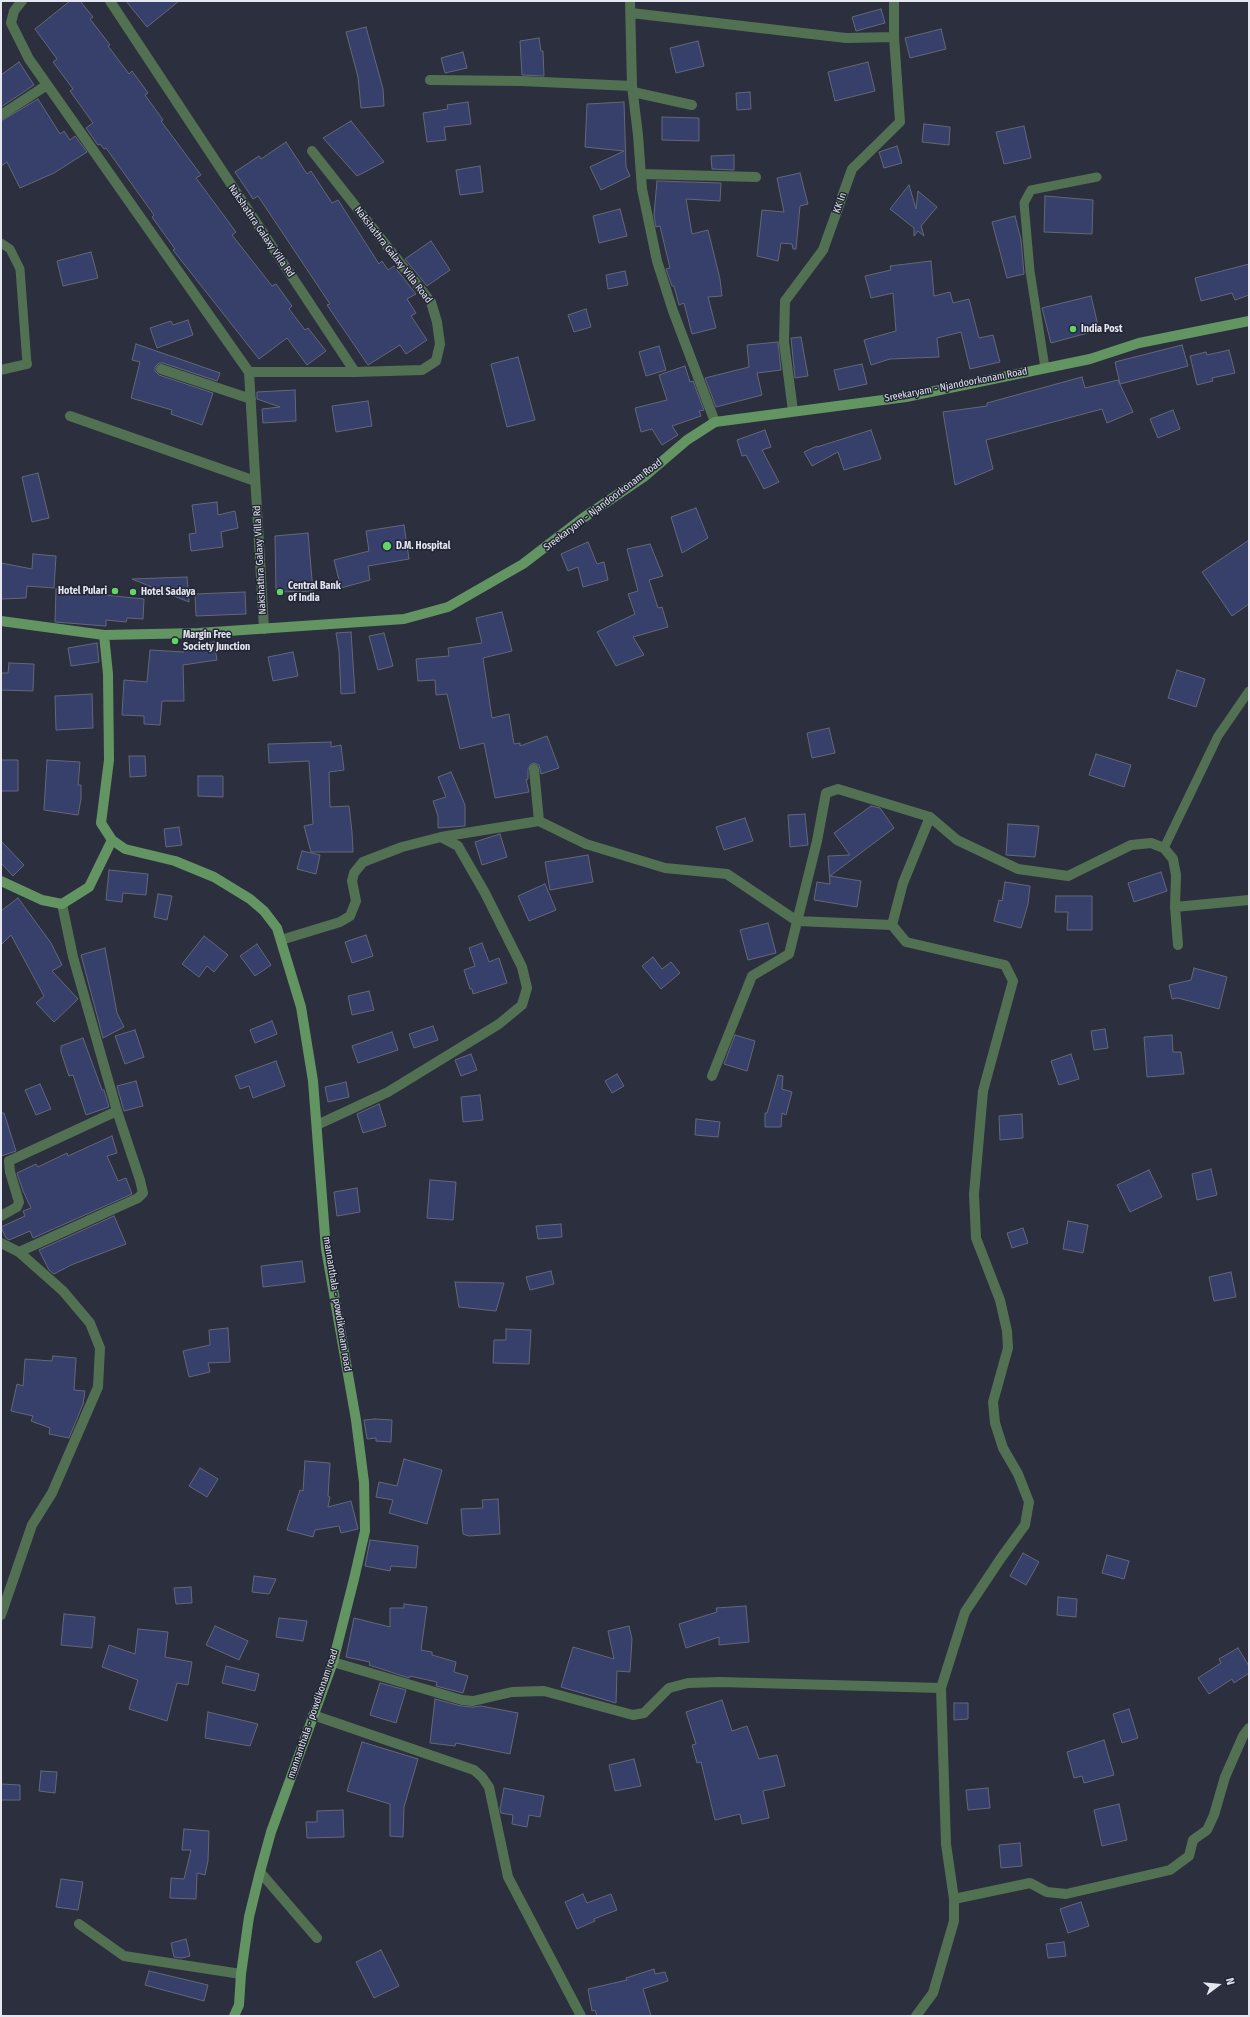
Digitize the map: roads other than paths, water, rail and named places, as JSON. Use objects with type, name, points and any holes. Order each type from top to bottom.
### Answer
[{"type":"main road","name":"Sreekaryam - Njandoorkonam Road","points":[[1,621],[104,635],[199,633],[404,619],[448,608],[523,564],[583,518],[645,476],[687,440],[715,422],[906,397],[1090,359],[1139,343],[1249,321]]},
{"type":"main road","name":"mannanthala - powdikonam road","points":[[104,635],[108,674],[109,760],[101,823],[112,840],[125,849],[175,861],[214,877],[250,899],[264,911],[277,928],[281,940],[301,1007],[313,1081],[326,1249],[356,1420],[364,1482],[365,1531],[333,1662],[271,1832],[260,1872],[250,1917],[241,1974],[239,2005],[234,2016]]},
{"type":"main road","points":[[1,881],[42,900],[62,904],[88,887],[112,840]]},
{"type":"street","points":[[22,1],[14,11],[11,23],[29,60],[249,372],[354,372]]},
{"type":"street","name":"Nakshathra Galaxy Villa Rd","points":[[110,1],[354,372]]},
{"type":"street","points":[[630,1],[632,89],[642,189],[657,261],[673,311],[715,422]]},
{"type":"street","name":"KK ln","points":[[793,411],[784,342],[785,300],[823,250],[852,169],[900,122],[894,36],[894,1]]},
{"type":"street","points":[[630,13],[846,38],[894,36]]},
{"type":"street","points":[[430,80],[521,81],[632,89],[692,105]]},
{"type":"street","points":[[1,114],[47,85]]},
{"type":"street","name":"Nakshathra Galaxy Villa Road","points":[[312,151],[431,302],[437,322],[440,344],[436,361],[422,370],[354,372]]},
{"type":"street","points":[[641,174],[756,177]]},
{"type":"street","points":[[1,370],[27,364]]},
{"type":"street","points":[[161,369],[251,400]]},
{"type":"street","name":"Nakshathra Galaxy Villa Rd","points":[[249,372],[264,629]]},
{"type":"street","points":[[70,416],[255,481]]},
{"type":"street","points":[[534,769],[539,821]]},
{"type":"street","points":[[712,1076],[752,976],[788,954],[817,841],[826,793],[838,789],[930,817],[957,840],[1018,869],[1068,876],[1131,845],[1152,843],[1164,848],[1173,859],[1176,875],[1175,907],[1178,945]]},
{"type":"street","points":[[892,925],[903,883],[930,817]]},
{"type":"street","points":[[281,940],[340,922],[350,916],[356,900],[352,881],[354,873],[363,862],[402,846],[441,837],[539,821],[586,844],[665,868],[727,874],[797,920],[892,925],[906,942],[1004,965],[1013,981],[983,1091],[974,1194],[976,1238],[1000,1300],[1007,1331],[1008,1348],[993,1402],[995,1423],[1002,1448],[1018,1474],[1029,1502],[1025,1525],[965,1612],[941,1688],[946,1844],[954,1899],[954,1921],[934,1993],[916,2016]]},
{"type":"street","points":[[317,1125],[388,1092],[499,1024],[522,1005],[527,988],[522,967],[485,893],[458,846],[441,837]]},
{"type":"street","points":[[1175,907],[1249,900]]},
{"type":"street","points":[[19,1252],[138,1198],[143,1193],[117,1111],[73,957],[62,904]]},
{"type":"street","points":[[1,1216],[17,1207],[19,1202],[10,1172],[9,1161],[117,1111]]},
{"type":"street","points":[[1,1243],[19,1252],[63,1291],[90,1323],[100,1348],[98,1387],[52,1493],[32,1525],[1,1615]]},
{"type":"street","points":[[333,1662],[462,1700],[473,1701],[512,1692],[544,1690],[633,1715],[644,1713],[653,1706],[669,1688],[688,1683],[720,1682],[941,1688]]},
{"type":"street","points":[[313,1715],[474,1770],[482,1777],[489,1787],[508,1877],[581,2016]]},
{"type":"street","points":[[954,1899],[1030,1883],[1047,1892],[1066,1894],[1170,1870],[1189,1856],[1193,1840],[1207,1830],[1214,1815],[1225,1777],[1243,1736],[1249,1728]]},
{"type":"street","points":[[260,1872],[317,1938]]},
{"type":"street","points":[[79,1924],[124,1956],[241,1974]]},
{"type":"lane","points":[[1045,368],[1030,271],[1024,203],[1031,190],[1097,178]]},
{"type":"lane","points":[[1,243],[10,249],[20,269],[27,364]]},
{"type":"lane","points":[[1164,848],[1218,736],[1249,691]]},
{"type":"place","name":"India Post","points":[[1073,329]]},
{"type":"place","name":"D.M. Hospital","points":[[387,546]]},
{"type":"place","name":"Hotel Pulari","points":[[115,591]]},
{"type":"place","name":"Hotel Sadaya","points":[[133,592]]},
{"type":"place","name":"Central Bank of India","points":[[280,592]]},
{"type":"place","name":"Margin Free Society Junction","points":[[175,641]]}]
